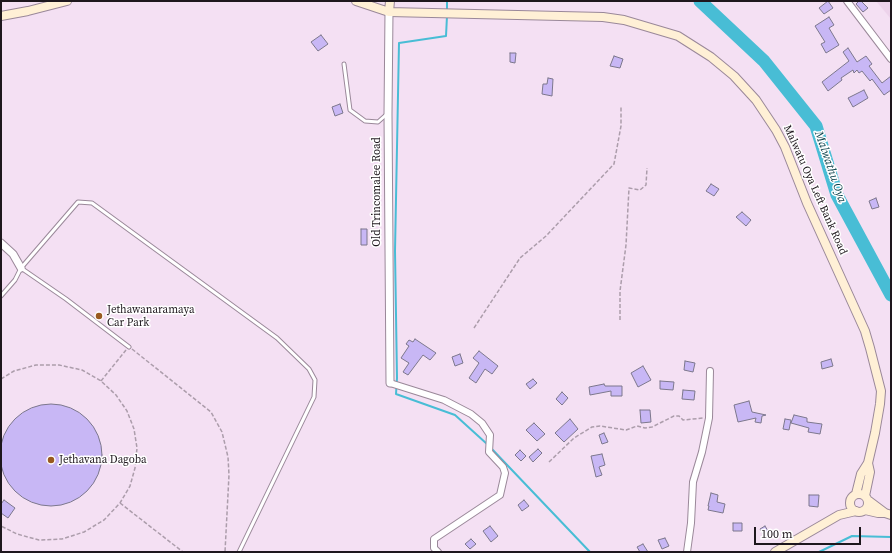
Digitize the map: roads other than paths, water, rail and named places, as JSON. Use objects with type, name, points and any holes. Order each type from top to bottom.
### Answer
[{"type":"main road","points":[[1,16],[67,1]]},
{"type":"main road","name":"Malwatu Oya Left Bank Road","points":[[356,1],[389,12],[603,17],[624,20],[644,25],[689,41],[722,66],[745,88],[766,114],[782,141],[869,342],[880,391],[875,433],[868,463],[861,474],[856,494]]},
{"type":"main road","name":"Old Trincomalee Road","points":[[389,12],[390,1]]},
{"type":"main road","name":"Malwatu Oya Left Bank Road","points":[[867,498],[870,472],[868,463]]},
{"type":"main road","points":[[839,515],[856,494],[863,494],[888,514]]},
{"type":"main road","points":[[865,510],[868,507],[867,498]]},
{"type":"main road","points":[[850,501],[852,508],[856,512]]},
{"type":"main road","points":[[775,552],[839,515],[865,510],[888,514]]},
{"type":"street","points":[[847,1],[891,59]]},
{"type":"street","name":"Old Trincomalee Road","points":[[389,12],[388,114],[390,383]]},
{"type":"street","points":[[1,243],[13,254],[21,268]]},
{"type":"street","points":[[687,552],[692,523],[693,482],[702,452],[709,418],[710,371]]},
{"type":"street","points":[[390,383],[444,400],[471,414],[482,423],[490,435],[489,452],[503,467],[506,473],[500,495],[434,539],[434,548],[438,552]]},
{"type":"lane","points":[[344,64],[350,110],[365,121],[378,122],[388,114]]},
{"type":"lane","points":[[1,296],[15,280],[21,268],[78,202],[92,203],[276,338],[309,369],[315,380],[314,397],[239,552]]},
{"type":"lane","points":[[21,268],[66,299],[129,347]]},
{"type":"waterway","points":[[447,1],[447,11]]},
{"type":"waterway","name":"Malwathu Oya","points":[[700,1],[764,61],[816,126],[837,195],[891,295]]},
{"type":"waterway","points":[[447,16],[446,36],[399,43],[395,251],[396,394],[455,415],[487,444]]},
{"type":"waterway","points":[[490,447],[590,552]]},
{"type":"waterway","points":[[819,552],[852,536],[891,537]]},
{"type":"place","name":"Jethawanaramaya Car Park","points":[[99,316]]},
{"type":"place","name":"Jethavana Dagoba","points":[[51,460]]}]
